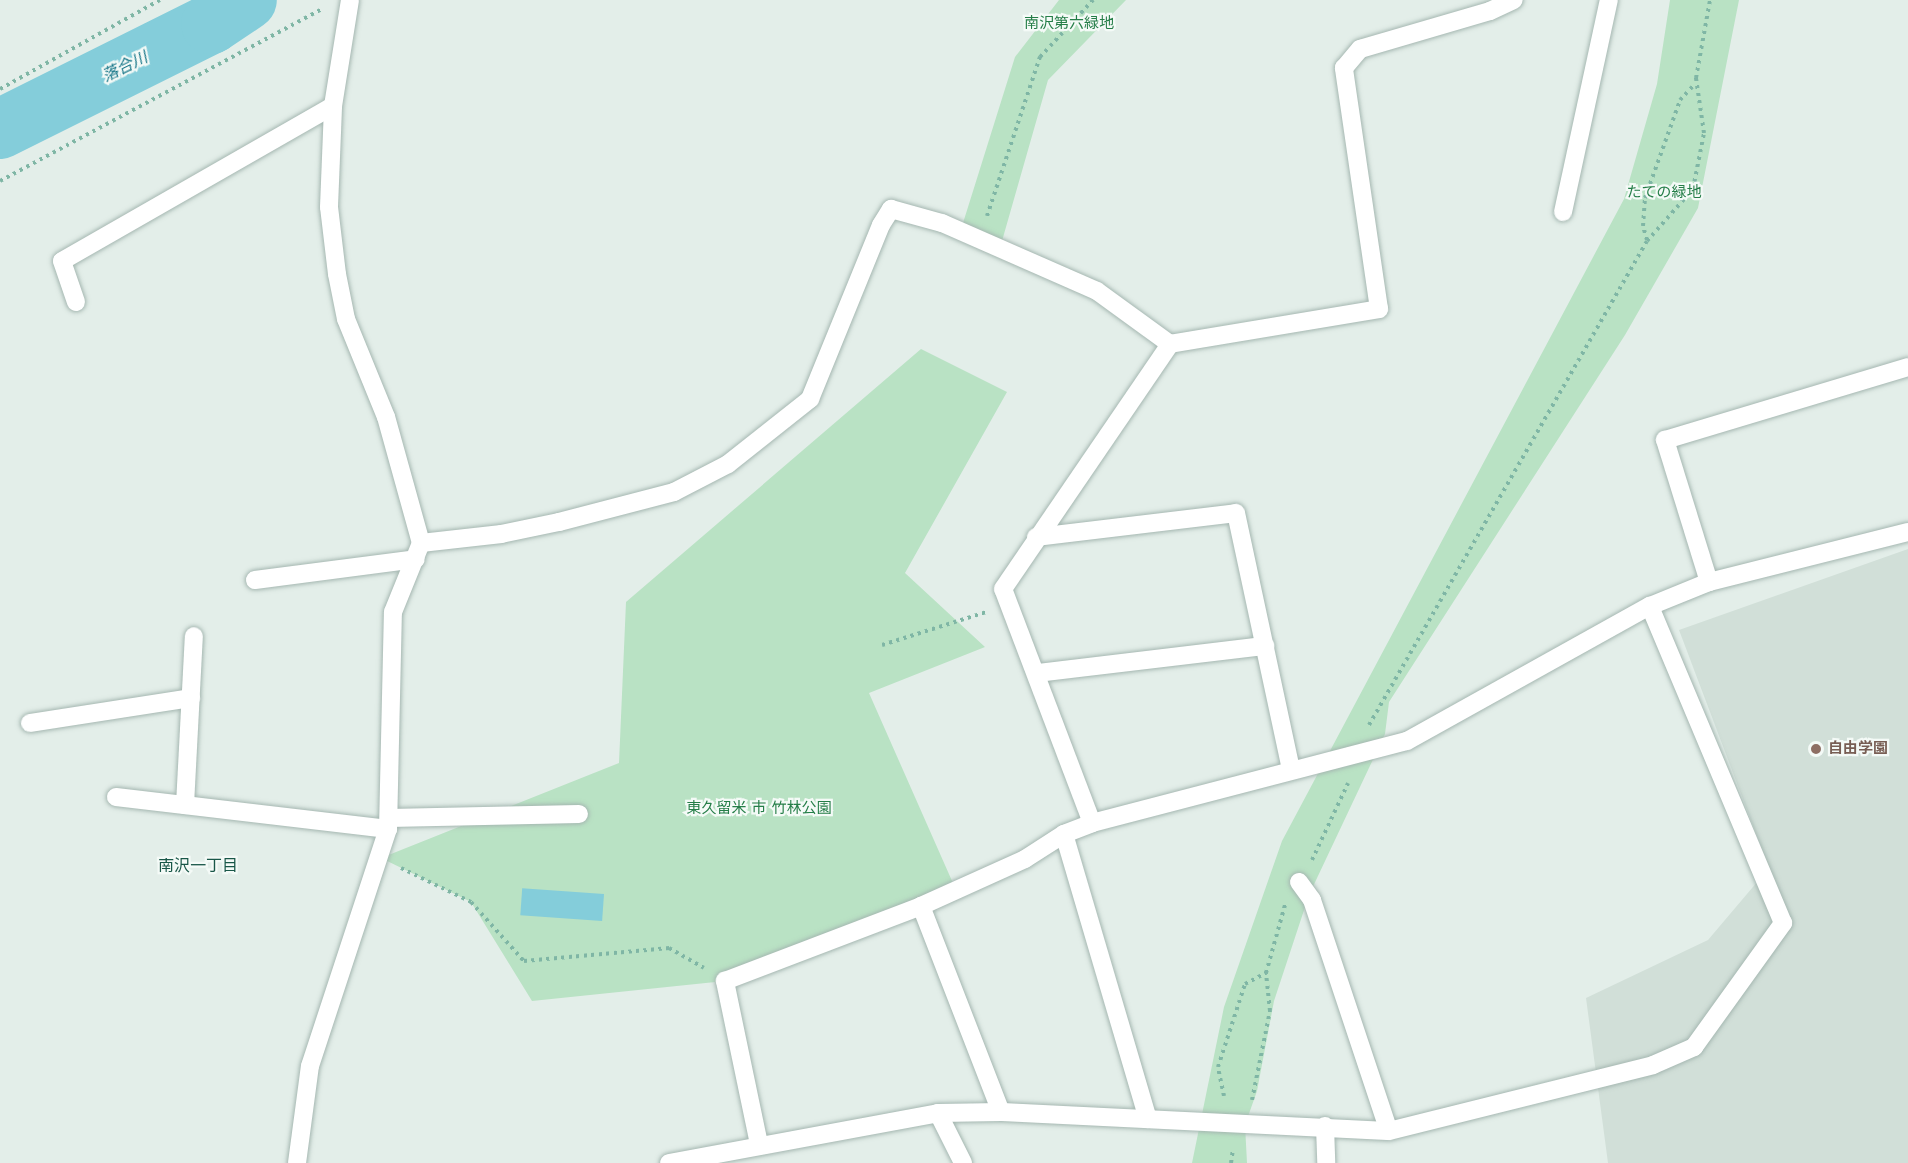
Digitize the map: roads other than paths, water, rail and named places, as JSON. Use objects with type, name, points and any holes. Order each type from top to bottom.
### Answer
[{"type":"street","points":[[297,1163],[310,1066],[381,858],[389,824],[393,612],[418,551],[386,417],[346,319],[329,207],[333,106],[350,0]]},
{"type":"street","points":[[255,580],[418,551],[570,519],[674,492],[728,464],[810,399],[880,225],[891,209],[942,223],[1097,291],[1170,344],[1379,309],[1344,68],[1360,49],[1485,6],[1514,0]]},
{"type":"street","points":[[1563,212],[1609,0]]},
{"type":"street","points":[[76,302],[62,261],[333,106]]},
{"type":"street","points":[[1092,823],[1037,673],[1003,589],[1036,537],[1170,344]]},
{"type":"street","points":[[1709,582],[1665,440],[1908,367]]},
{"type":"street","points":[[1036,537],[1236,513],[1292,770]]},
{"type":"street","points":[[759,1144],[725,981],[921,906],[1025,859],[1064,834],[1092,823],[1407,741],[1650,606],[1709,582],[1908,532]]},
{"type":"street","points":[[669,1163],[759,1144],[938,1113],[1001,1112],[1325,1126],[1389,1131],[1653,1065],[1694,1047],[1783,923],[1650,606]]},
{"type":"street","points":[[185,805],[194,636]]},
{"type":"street","points":[[1037,673],[1265,646]]},
{"type":"street","points":[[30,723],[191,698]]},
{"type":"street","points":[[116,797],[389,824],[579,814]]},
{"type":"street","points":[[1064,834],[1148,1119]]},
{"type":"street","points":[[1299,882],[1312,900],[1389,1131]]},
{"type":"street","points":[[921,906],[1001,1112]]},
{"type":"street","points":[[938,1113],[963,1163]]},
{"type":"street","points":[[1325,1126],[1326,1163]]},
{"type":"water","points":[[522,888],[604,894],[602,921],[520,915]]},
{"type":"waterway","name":"落合川","points":[[0,129],[211,24],[247,0]]},
{"type":"place","name":"自由学園","points":[[1816,749]]},
{"type":"district","name":"南沢一丁目","points":[[198,866]]},
{"type":"park label","name":"南沢第六緑地","points":[[1069,24]]},
{"type":"park label","name":"たての緑地","points":[[1664,193]]},
{"type":"park label","name":"東久留米 市 竹林公園","points":[[759,809]]}]
